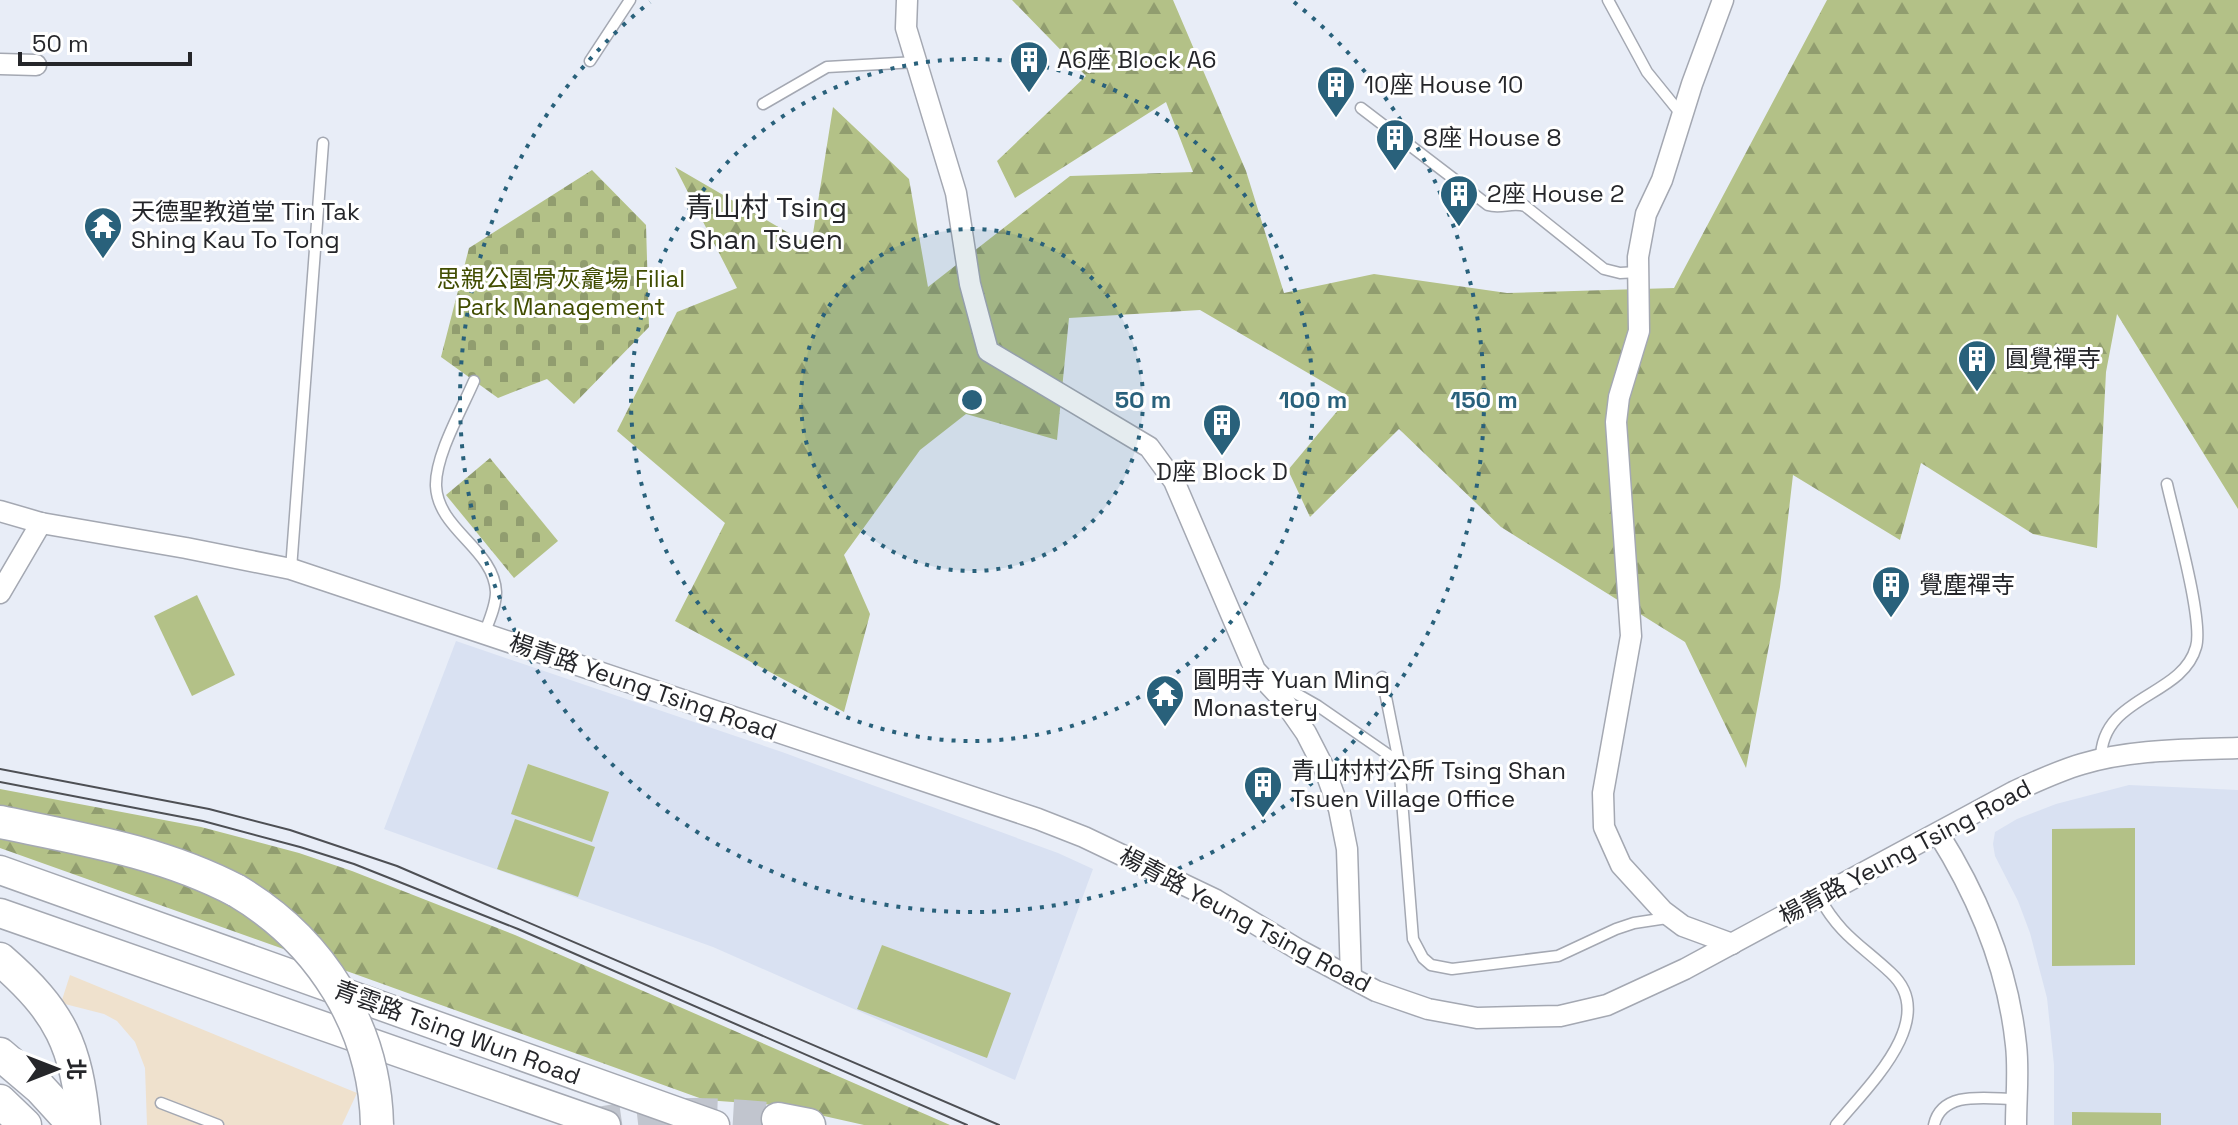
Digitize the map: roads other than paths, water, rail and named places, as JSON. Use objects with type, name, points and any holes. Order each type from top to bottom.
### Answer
[{"type":"main road","points":[[0,822],[150,855],[196,871],[237,891],[289,928],[317,959],[341,994],[366,1054],[375,1094],[377,1125]]},
{"type":"main road","name":"青雲路 Tsing Wun Road","points":[[0,870],[715,1125]]},
{"type":"main road","name":"青雲路 Tsing Wun Road","points":[[0,913],[606,1125]]},
{"type":"main road","points":[[0,959],[41,997],[64,1034],[78,1075],[84,1125]]},
{"type":"main road","points":[[0,1054],[40,1088],[74,1125]]},
{"type":"main road","points":[[0,1101],[25,1125]]},
{"type":"street","points":[[907,0],[906,28],[956,193],[970,284],[988,351],[1149,447],[1174,481],[1255,670],[1283,700],[1306,733],[1325,770],[1339,809],[1348,863],[1351,978]]},
{"type":"street","points":[[1723,0],[1662,180],[1648,207],[1641,239],[1639,331],[1621,388],[1616,422],[1631,636],[1602,810],[1606,835],[1621,865],[1671,918],[1693,930],[1732,944]]},
{"type":"street","points":[[0,64],[36,65]]},
{"type":"street","name":"楊青路 Yeung Tsing Road","points":[[0,511],[41,523],[291,569],[1038,819],[1084,837],[1216,900],[1351,978],[1401,1001],[1452,1014],[1504,1019],[1584,1012],[1631,995],[2036,782],[2070,768],[2132,753],[2238,748]]},
{"type":"street","points":[[0,593],[41,523]]},
{"type":"street","points":[[1938,833],[1976,900],[2002,972],[2016,1048],[2016,1125]]},
{"type":"lane","points":[[590,61],[630,0]]},
{"type":"lane","points":[[1608,0],[1647,72],[1682,116]]},
{"type":"lane","points":[[763,104],[827,67],[916,62]]},
{"type":"lane","points":[[1361,108],[1488,205],[1525,206],[1604,269],[1620,273],[1638,272]]},
{"type":"lane","points":[[291,569],[323,143]]},
{"type":"lane","points":[[474,381],[441,461],[436,489],[445,516],[489,569],[494,580],[495,604],[484,634]]},
{"type":"lane","points":[[2101,759],[2101,744],[2113,723],[2126,709],[2185,669],[2197,646],[2197,619],[2167,484]]},
{"type":"lane","points":[[1255,670],[1318,706],[1399,762]]},
{"type":"lane","points":[[1382,677],[1399,762],[1413,939],[1416,949],[1431,965],[1452,969],[1558,956],[1616,929],[1652,919],[1671,918]]},
{"type":"lane","points":[[1819,897],[1836,925],[1900,982],[1908,1000],[1906,1025],[1894,1051],[1836,1125]]},
{"type":"lane","points":[[1934,1125],[1942,1108],[1953,1101],[2016,1099]]},
{"type":"lane","points":[[161,1103],[218,1125]]},
{"type":"tunnel","points":[[590,1125],[637,1117],[684,1114],[778,1119]]},
{"type":"tram line","points":[[0,769],[209,809],[290,830],[397,866],[999,1125]]},
{"type":"tram line","points":[[0,782],[203,821],[354,864],[518,929],[967,1125]]},
{"type":"place","name":"A6座 Block A6","points":[[1029,94]]},
{"type":"place","name":"10座 House 10","points":[[1336,119]]},
{"type":"place","name":"8座 House 8","points":[[1395,172]]},
{"type":"place","name":"2座 House 2","points":[[1459,228]]},
{"type":"place","name":"天德聖教道堂 Tin Tak Shing Kau To Tong","points":[[103,260]]},
{"type":"place","name":"圓覺禪寺","points":[[1977,393]]},
{"type":"place","name":"D座 Block D","points":[[1222,457]]},
{"type":"place","name":"覺塵禪寺","points":[[1891,619]]},
{"type":"place","name":"圓明寺 Yuan Ming Monastery","points":[[1165,728]]},
{"type":"place","name":"青山村村公所 Tsing Shan Tsuen Village Office","points":[[1263,819]]},
{"type":"district","name":"青山村 Tsing Shan Tsuen","points":[[766,223]]},
{"type":"park label","name":"思親公園骨灰龕場 Filial Park Management","points":[[561,293]]}]
